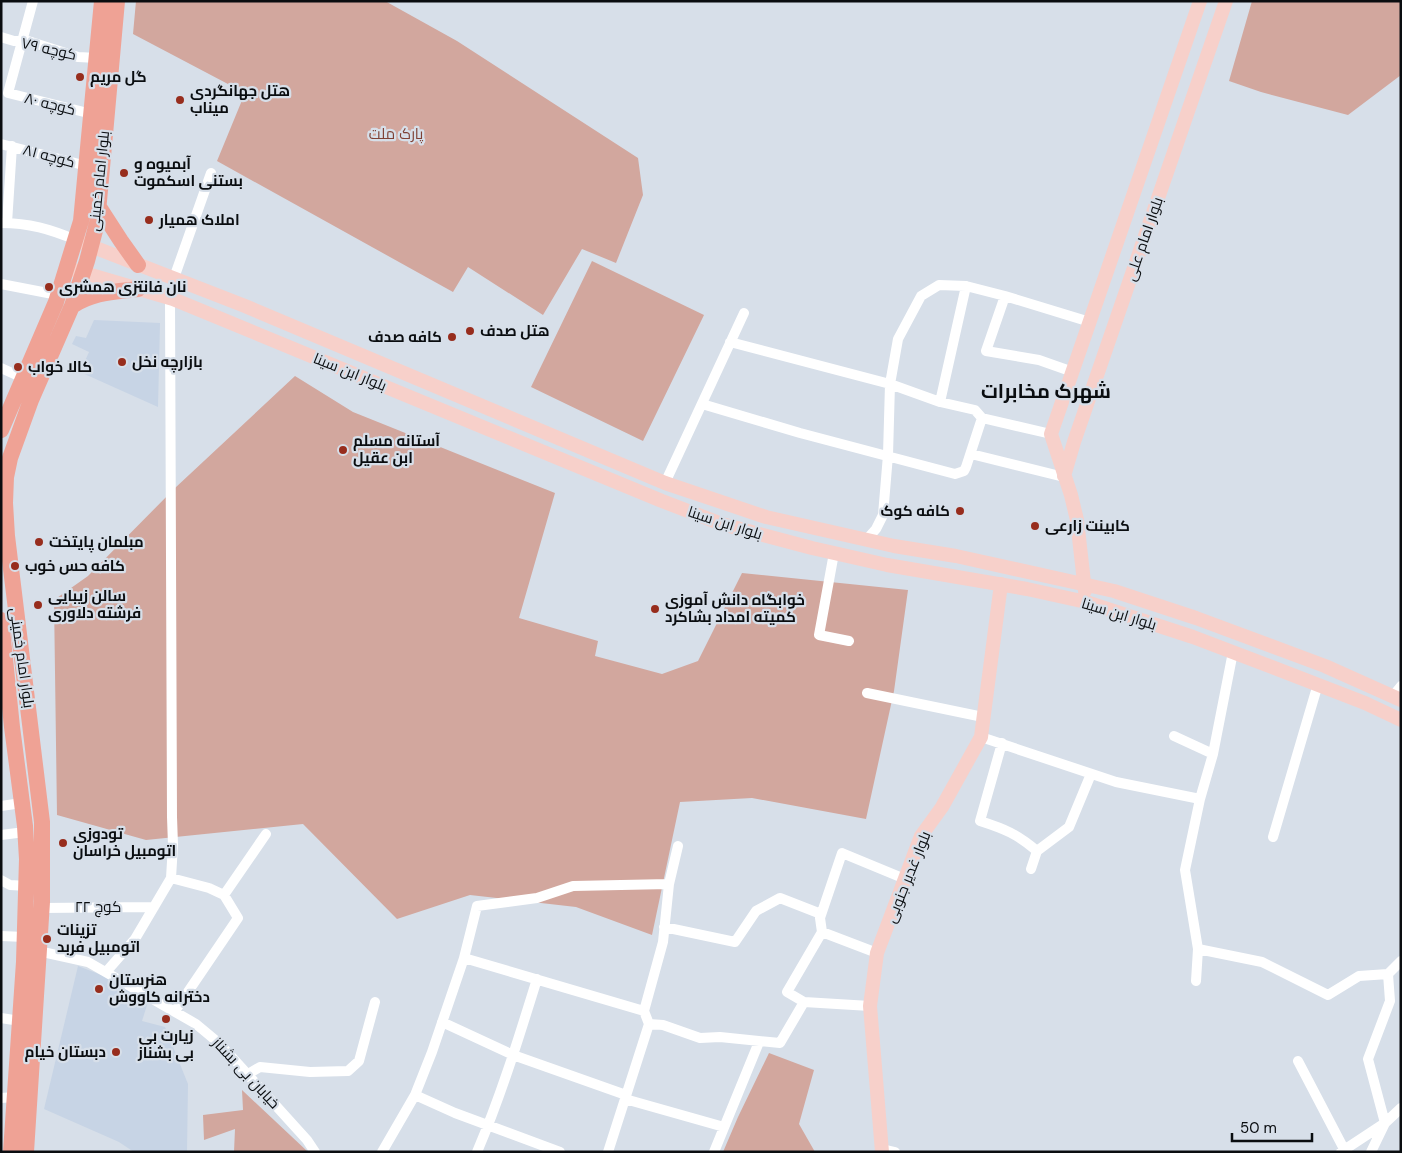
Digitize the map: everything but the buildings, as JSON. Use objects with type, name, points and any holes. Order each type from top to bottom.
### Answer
[{"type":"main road","name":"بلوار امام خمینی","points":[[15,1151],[38,951],[43,860],[42,822],[7,536],[6,477],[18,431],[72,306],[83,272],[84,243],[81,221],[102,1]]},
{"type":"main road","name":"بلوار امام خمینی","points":[[2,427],[68,268],[97,223],[117,1]]},
{"type":"main road","name":"بلوار امام علی","points":[[1051,434],[1200,1]]},
{"type":"main road","name":"بلوار امام علی","points":[[1064,477],[1074,442],[1226,1]]},
{"type":"main road","points":[[99,206],[138,264]]},
{"type":"main road","name":"بلوار ابن سینا","points":[[84,243],[272,318],[664,483],[766,517],[956,556],[1114,592],[1196,618],[1398,694]]},
{"type":"main road","name":"بلوار ابن سینا","points":[[68,268],[170,299],[662,502],[722,524],[834,553],[1086,602],[1233,652],[1318,684],[1401,720]]},
{"type":"main road","points":[[72,306],[98,293],[138,289]]},
{"type":"main road","points":[[1051,434],[1077,520],[1086,602]]},
{"type":"main road","name":"بلوار غدیر جنوبی","points":[[886,1151],[870,1006],[877,953],[921,836],[942,807],[981,736],[1001,584]]},
{"type":"main road","name":"بلوار امام خمینی","points":[[1,620],[25,832],[27,886],[20,1021],[8,1098],[15,1151]]},
{"type":"main road","points":[[10,704],[28,702]]},
{"type":"street","points":[[21,41],[33,1]]},
{"type":"street","name":"کوچه ۷۹","points":[[1,37],[14,41],[28,41],[78,56],[97,58]]},
{"type":"street","name":"کوچه ۸۰","points":[[21,41],[8,93],[92,114]]},
{"type":"street","name":"کوچه ۸۱","points":[[1,144],[87,166]]},
{"type":"street","points":[[12,146],[5,184],[4,223],[21,223],[53,230],[84,243]]},
{"type":"street","points":[[174,278],[211,173]]},
{"type":"street","points":[[1,284],[58,295]]},
{"type":"street","points":[[867,539],[876,529],[883,515],[888,455],[890,384],[898,339],[921,296],[939,285],[966,286],[1090,322]]},
{"type":"street","points":[[940,402],[966,286]]},
{"type":"street","points":[[1005,296],[986,351],[1039,360],[1073,372]]},
{"type":"street","points":[[106,972],[135,939],[171,878],[173,845],[170,299]]},
{"type":"street","points":[[664,483],[744,313]]},
{"type":"street","points":[[730,342],[890,384],[940,402],[975,410],[982,418],[1051,434]]},
{"type":"street","points":[[1,368],[23,378]]},
{"type":"street","points":[[702,404],[956,474],[964,471],[982,418]]},
{"type":"street","points":[[971,454],[1064,477]]},
{"type":"street","points":[[834,553],[819,634],[849,640]]},
{"type":"street","points":[[1196,981],[1198,949],[1185,870],[1200,799],[1213,754],[1233,652]]},
{"type":"street","points":[[1273,837],[1318,684]]},
{"type":"street","points":[[868,693],[983,718]]},
{"type":"street","points":[[981,736],[1135,787],[1200,799]]},
{"type":"street","points":[[1174,736],[1213,754]]},
{"type":"street","points":[[1002,744],[980,821],[1008,830],[1038,851]]},
{"type":"street","points":[[1032,869],[1038,851],[1069,827],[1091,774]]},
{"type":"street","points":[[1,806],[22,803]]},
{"type":"street","points":[[1,835],[25,832]]},
{"type":"street","points":[[224,895],[266,834]]},
{"type":"street","points":[[608,1152],[649,1024],[644,1011],[663,942],[668,884],[678,846]]},
{"type":"street","points":[[870,1006],[804,1002],[788,992],[822,932],[821,914],[842,853],[905,879]]},
{"type":"street","points":[[171,878],[209,888],[224,895],[238,918],[175,1012]]},
{"type":"street","points":[[1,880],[10,885],[27,886]]},
{"type":"street","points":[[382,1152],[415,1095],[464,958],[477,906],[537,898],[573,886],[668,884]]},
{"type":"street","points":[[664,927],[736,942],[756,911],[780,898],[821,914]]},
{"type":"street","name":"کوچ ۲۲","points":[[41,908],[154,907]]},
{"type":"street","points":[[822,932],[877,953]]},
{"type":"street","points":[[1,936],[25,937]]},
{"type":"street","points":[[1198,949],[1262,962],[1328,995],[1359,976],[1388,974],[1401,961]]},
{"type":"street","name":"خیابان بی بشناز","points":[[38,951],[88,962],[196,1024],[220,1044],[248,1074],[307,1140],[315,1152]]},
{"type":"street","points":[[464,958],[644,1011]]},
{"type":"street","points":[[1372,1152],[1385,1123],[1368,1059],[1390,1002],[1388,974]]},
{"type":"street","points":[[478,1152],[514,1055],[537,979]]},
{"type":"street","points":[[248,1074],[260,1067],[310,1072],[348,1071],[360,1061],[375,1002]]},
{"type":"street","points":[[649,1024],[663,1025],[700,1038],[720,1037],[780,1043],[804,1002]]},
{"type":"street","points":[[1,1018],[20,1021]]},
{"type":"street","points":[[442,1022],[514,1055],[626,1097],[724,1128]]},
{"type":"street","points":[[714,1152],[759,1042]]},
{"type":"street","points":[[1298,1060],[1343,1150],[1385,1123],[1401,1108]]},
{"type":"street","points":[[415,1095],[455,1113],[560,1152]]},
{"type":"shaded area","name":"بازارچه نخل","points":[[94,320],[160,323],[158,407],[80,372],[89,352],[72,344],[76,336],[86,338]]},
{"type":"shaded area","name":"دبستان خیام","points":[[78,966],[104,976],[148,1002],[142,1021],[165,1027],[188,1084],[187,1152],[134,1152],[119,1142],[44,1109]]},
{"type":"green space","name":"پارک ملت","points":[[136,1],[385,1],[457,41],[638,158],[643,195],[616,263],[582,249],[543,315],[468,267],[453,292],[217,161],[245,93],[133,34]]},
{"type":"green space","points":[[1252,1],[1401,1],[1401,75],[1348,115],[1261,92],[1229,81]]},
{"type":"green space","points":[[592,261],[704,315],[643,441],[531,387]]},
{"type":"green space","points":[[295,376],[353,412],[555,493],[519,618],[598,641],[595,656],[662,674],[698,661],[742,573],[908,590],[894,691],[866,819],[752,798],[680,802],[652,935],[576,907],[470,895],[397,919],[303,824],[146,840],[57,815],[54,600],[88,576],[175,488]]},
{"type":"green space","points":[[769,1053],[814,1070],[799,1124],[815,1152],[723,1152],[738,1117]]},
{"type":"green space","points":[[242,1090],[307,1152],[234,1152],[235,1129],[204,1140],[203,1115],[243,1110]]},
{"type":"place","name":"گل مریم","points":[[80,77]]},
{"type":"place","name":"هتل جهانگردی میناب","points":[[180,100]]},
{"type":"place","name":"آبمیوه و بستنی اسکموت","points":[[124,173]]},
{"type":"place","name":"املاک همیار","points":[[149,220]]},
{"type":"place","name":"نان فانتزی همشری","points":[[49,287]]},
{"type":"place","name":"هتل صدف","points":[[470,331]]},
{"type":"place","name":"کافه صدف","points":[[452,337]]},
{"type":"place","name":"بازارچه نخل","points":[[122,362]]},
{"type":"place","name":"کالا خواب","points":[[18,367]]},
{"type":"place","name":"آستانه مسلم ابن عقیل","points":[[343,450]]},
{"type":"place","name":"کافه کوک","points":[[960,511]]},
{"type":"place","name":"کابینت زارعی","points":[[1035,526]]},
{"type":"place","name":"مبلمان پایتخت","points":[[39,542]]},
{"type":"place","name":"کافه حس خوب","points":[[15,566]]},
{"type":"place","name":"سالن زیبایی فرشته دلاوری","points":[[38,605]]},
{"type":"place","name":"خوابگاه دانش آموزی کمیته امداد بشاکرد","points":[[655,609]]},
{"type":"place","name":"تودوزی اتومبیل خراسان","points":[[63,843]]},
{"type":"place","name":"تزینات اتومبیل فربد","points":[[47,939]]},
{"type":"place","name":"هنرستان دخترانه کاووش","points":[[99,989]]},
{"type":"place","name":"زیارت بی بی بشناز","points":[[166,1019]]},
{"type":"place","name":"دبستان خیام","points":[[116,1052]]},
{"type":"district","name":"شهرک مخابرات","points":[[1046,391]]}]
